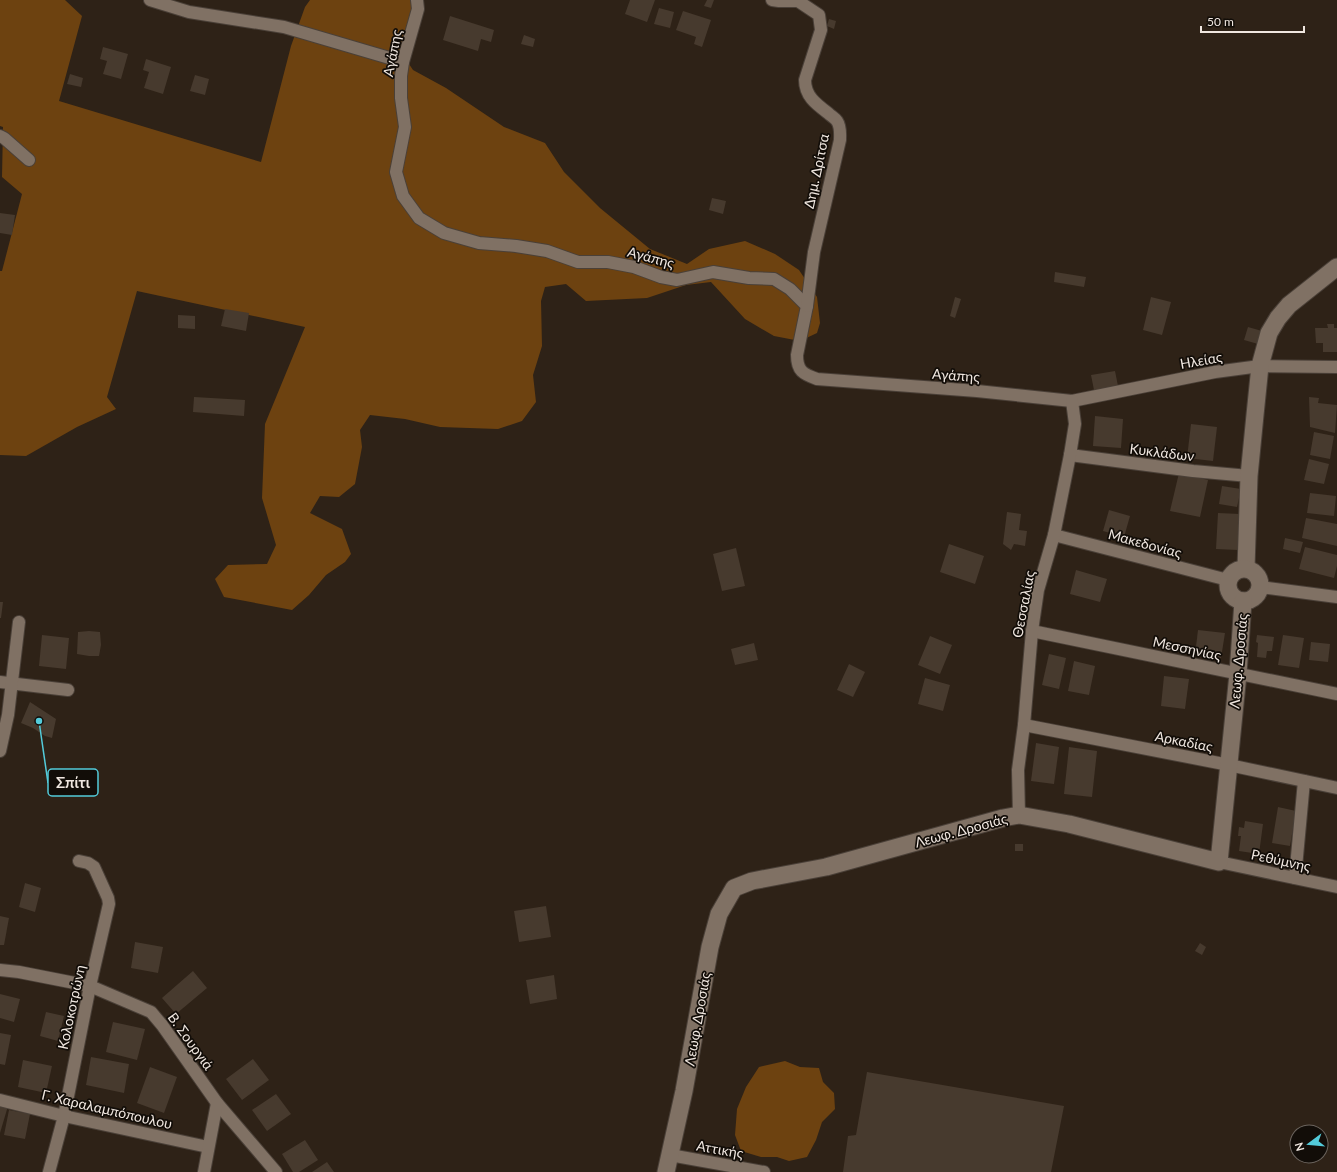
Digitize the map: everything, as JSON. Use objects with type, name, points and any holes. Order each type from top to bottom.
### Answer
[{"type":"street","points":[[150,0],[189,12],[284,27],[403,62]]},
{"type":"street","name":"Αγάπης","points":[[417,0],[418,9],[403,62],[401,76],[401,98],[406,127],[396,172],[403,196],[419,218],[444,233],[479,243],[516,246],[547,251],[578,262],[608,262],[634,267],[661,277],[677,280],[713,272],[749,278],[774,279],[790,289],[807,306],[797,355],[797,362],[800,371],[807,376],[817,379],[1072,401]]},
{"type":"street","name":"Δημ. Δρίτσα","points":[[772,0],[798,1],[819,15],[822,30],[805,80],[805,87],[808,95],[813,101],[836,120],[840,132],[840,140],[814,252],[807,306]]},
{"type":"street","points":[[0,136],[29,160]]},
{"type":"street","points":[[1246,568],[1249,476],[1260,366],[1269,333],[1278,318],[1289,305],[1337,267]]},
{"type":"street","name":"Ηλείας","points":[[1072,401],[1215,372],[1260,366],[1337,367]]},
{"type":"street","name":"Θεσσαλίας","points":[[1019,815],[1018,770],[1024,725],[1032,631],[1038,590],[1054,535],[1070,455],[1075,424],[1072,401]]},
{"type":"street","name":"Κυκλάδων","points":[[1070,455],[1193,471],[1249,476]]},
{"type":"street","name":"Μακεδονίας","points":[[1054,535],[1228,580]]},
{"type":"street","points":[[1246,568],[1255,573],[1260,582],[1260,587],[1256,596],[1248,601],[1243,601],[1238,600],[1230,594],[1228,590],[1228,580],[1233,572],[1246,568]]},
{"type":"street","points":[[1260,587],[1337,597]]},
{"type":"street","name":"Λεωφ. Δροσιάς","points":[[666,1172],[684,1091],[710,947],[719,914],[734,888],[752,881],[826,867],[1003,818],[1019,815],[1069,824],[1219,862],[1238,674],[1243,601]]},
{"type":"street","points":[[0,750],[13,683],[19,622]]},
{"type":"street","name":"Μεσσηνίας","points":[[1032,631],[1337,694]]},
{"type":"street","points":[[0,682],[68,690]]},
{"type":"street","name":"Αρκαδίας","points":[[1024,725],[1304,780],[1337,788]]},
{"type":"street","points":[[1295,878],[1304,780]]},
{"type":"street","name":"Κολοκοτρώνη","points":[[49,1172],[64,1116],[90,986],[109,902],[94,867],[88,863],[79,861]]},
{"type":"street","name":"Ρεθύμνης","points":[[1219,862],[1337,887]]},
{"type":"street","name":"Β. Σουργιά","points":[[0,970],[19,972],[90,986],[151,1012],[162,1025],[217,1103],[276,1172]]},
{"type":"street","name":"Γ. Χαραλαμπόπουλου","points":[[0,1100],[64,1116],[208,1147]]},
{"type":"street","points":[[204,1172],[217,1103]]},
{"type":"street","name":"Αττικής","points":[[670,1155],[764,1172]]},
{"type":"shaded area","points":[[0,0],[65,0],[82,16],[59,101],[261,162],[291,46],[305,7],[310,0],[414,0],[414,8],[401,52],[413,70],[446,88],[504,127],[545,143],[564,172],[600,208],[650,249],[687,264],[709,249],[745,241],[775,254],[799,270],[817,297],[820,323],[817,333],[800,341],[774,336],[745,319],[711,282],[686,285],[647,298],[586,301],[566,284],[545,287],[541,301],[542,346],[533,375],[536,402],[522,421],[498,429],[440,427],[405,419],[370,415],[360,430],[362,447],[355,484],[339,497],[320,496],[310,513],[342,529],[351,554],[345,562],[326,575],[309,595],[292,610],[224,597],[215,579],[228,565],[267,564],[276,545],[262,498],[265,424],[305,327],[137,291],[107,397],[116,409],[77,427],[26,456],[0,455],[0,271],[2,271],[22,194],[2,177],[3,127],[0,126]]},
{"type":"shaded area","points":[[785,1061],[800,1067],[819,1068],[823,1082],[834,1093],[835,1109],[822,1122],[816,1140],[807,1157],[789,1161],[777,1157],[761,1157],[741,1151],[735,1135],[737,1109],[746,1087],[759,1067]]},
{"type":"building","points":[[630,0],[655,0],[647,22],[625,14]]},
{"type":"building","points":[[707,0],[714,0],[711,8],[704,6]]},
{"type":"building","points":[[659,8],[674,12],[670,28],[654,24]]},
{"type":"building","points":[[683,11],[711,20],[702,47],[694,44],[696,37],[676,30]]},
{"type":"building","points":[[450,16],[494,30],[491,42],[481,39],[478,51],[443,40]]},
{"type":"building","points":[[829,19],[836,21],[834,29],[827,26]]},
{"type":"building","points":[[524,35],[535,39],[533,47],[521,44]]},
{"type":"building","points":[[103,47],[128,54],[121,79],[103,74],[107,61],[100,59]]},
{"type":"building","points":[[146,59],[171,67],[163,94],[144,88],[149,72],[143,70]]},
{"type":"building","points":[[70,74],[83,78],[81,87],[67,84]]},
{"type":"building","points":[[195,75],[209,79],[205,95],[190,91]]},
{"type":"building","points":[[712,198],[726,201],[723,214],[709,210]]},
{"type":"building","points":[[0,213],[15,215],[12,235],[0,233]]},
{"type":"building","points":[[1055,272],[1086,277],[1084,287],[1054,282]]},
{"type":"building","points":[[955,297],[961,299],[955,318],[950,316]]},
{"type":"building","points":[[1151,297],[1171,302],[1162,335],[1143,330]]},
{"type":"building","points":[[225,309],[249,313],[246,331],[221,326]]},
{"type":"building","points":[[178,315],[195,316],[195,329],[178,328]]},
{"type":"building","points":[[1327,324],[1334,324],[1334,328],[1337,328],[1337,352],[1323,352],[1323,343],[1316,343],[1315,328],[1328,328]]},
{"type":"building","points":[[1248,327],[1262,331],[1258,344],[1244,340]]},
{"type":"building","points":[[1115,371],[1118,386],[1094,390],[1091,375]]},
{"type":"building","points":[[194,397],[245,400],[244,416],[193,412]]},
{"type":"building","points":[[1309,397],[1319,398],[1318,403],[1337,405],[1335,433],[1310,427]]},
{"type":"building","points":[[1095,416],[1123,419],[1121,448],[1093,446]]},
{"type":"building","points":[[1191,424],[1217,427],[1213,461],[1187,458]]},
{"type":"building","points":[[1314,432],[1334,436],[1330,459],[1310,455]]},
{"type":"building","points":[[1309,459],[1329,464],[1324,484],[1304,480]]},
{"type":"building","points":[[1179,473],[1208,480],[1200,517],[1170,511]]},
{"type":"building","points":[[1222,486],[1241,489],[1237,507],[1219,504]]},
{"type":"building","points":[[1310,493],[1336,496],[1334,516],[1307,513]]},
{"type":"building","points":[[1109,510],[1130,516],[1124,537],[1103,531]]},
{"type":"building","points":[[1007,512],[1021,514],[1019,530],[1027,531],[1025,546],[1014,544],[1011,550],[1003,544]]},
{"type":"building","points":[[1218,513],[1240,514],[1238,550],[1216,549]]},
{"type":"building","points":[[1306,518],[1337,524],[1337,546],[1302,538]]},
{"type":"building","points":[[1285,538],[1303,542],[1300,553],[1283,549]]},
{"type":"building","points":[[949,544],[984,556],[975,584],[940,572]]},
{"type":"building","points":[[1305,547],[1337,555],[1337,566],[1334,578],[1299,569]]},
{"type":"building","points":[[736,548],[745,586],[722,591],[713,554]]},
{"type":"building","points":[[1076,570],[1107,579],[1100,602],[1070,594]]},
{"type":"building","points":[[0,602],[3,602],[1,618],[0,618]]},
{"type":"building","points":[[1198,630],[1225,633],[1221,658],[1195,655]]},
{"type":"building","points":[[78,632],[100,632],[101,645],[99,656],[77,654]]},
{"type":"building","points":[[42,635],[69,638],[66,669],[39,666]]},
{"type":"building","points":[[1257,635],[1274,637],[1272,651],[1267,651],[1266,658],[1257,657]]},
{"type":"building","points":[[1283,635],[1304,638],[1299,668],[1278,665]]},
{"type":"building","points":[[930,636],[952,645],[940,674],[918,665]]},
{"type":"building","points":[[1311,642],[1330,644],[1328,662],[1309,660]]},
{"type":"building","points":[[754,643],[758,660],[735,665],[731,649]]},
{"type":"building","points":[[1049,654],[1066,658],[1059,689],[1042,685]]},
{"type":"building","points":[[1074,661],[1095,666],[1089,695],[1068,691]]},
{"type":"building","points":[[849,664],[865,672],[853,697],[837,690]]},
{"type":"building","points":[[1164,676],[1189,679],[1185,709],[1161,706]]},
{"type":"building","points":[[925,678],[950,685],[943,711],[918,704]]},
{"type":"building","points":[[30,702],[56,719],[52,738],[45,736],[33,728],[21,723]]},
{"type":"building","points":[[1036,743],[1059,747],[1054,784],[1031,781]]},
{"type":"building","points":[[1069,747],[1097,751],[1092,797],[1064,794]]},
{"type":"building","points":[[1278,807],[1296,811],[1290,846],[1272,843]]},
{"type":"building","points":[[1245,821],[1263,824],[1259,854],[1239,851],[1241,836],[1238,836],[1239,827],[1244,828]]},
{"type":"building","points":[[1015,844],[1023,844],[1023,851],[1015,851]]},
{"type":"building","points":[[25,883],[41,888],[35,912],[19,907]]},
{"type":"building","points":[[546,906],[551,937],[519,942],[514,911]]},
{"type":"building","points":[[0,916],[9,918],[4,945],[0,945]]},
{"type":"building","points":[[135,942],[163,947],[158,973],[131,968]]},
{"type":"building","points":[[1200,943],[1206,947],[1202,955],[1195,951]]},
{"type":"building","points":[[193,971],[207,988],[176,1014],[162,998]]},
{"type":"building","points":[[554,975],[557,999],[530,1004],[526,980]]},
{"type":"building","points":[[0,994],[20,999],[14,1022],[0,1018]]},
{"type":"building","points":[[46,1012],[64,1016],[58,1041],[40,1036]]},
{"type":"building","points":[[113,1022],[145,1029],[137,1060],[106,1052]]},
{"type":"building","points":[[0,1033],[11,1035],[5,1065],[0,1064]]},
{"type":"building","points":[[91,1057],[129,1064],[124,1093],[86,1085]]},
{"type":"building","points":[[253,1059],[269,1080],[242,1100],[226,1079]]},
{"type":"building","points":[[23,1060],[52,1066],[46,1093],[18,1087]]},
{"type":"building","points":[[150,1067],[177,1077],[164,1113],[137,1103]]},
{"type":"building","points":[[867,1072],[1064,1106],[1051,1172],[843,1172],[848,1136],[856,1135]]},
{"type":"building","points":[[276,1094],[291,1114],[267,1131],[252,1110]]},
{"type":"building","points":[[8,1106],[0,1133],[0,1107]]},
{"type":"building","points":[[9,1110],[30,1114],[25,1139],[4,1135]]},
{"type":"building","points":[[305,1140],[318,1160],[299,1172],[293,1172],[282,1154]]},
{"type":"building","points":[[327,1162],[334,1172],[312,1172]]},
{"type":"place","name":"Σπίτι","points":[[39,721]]}]
